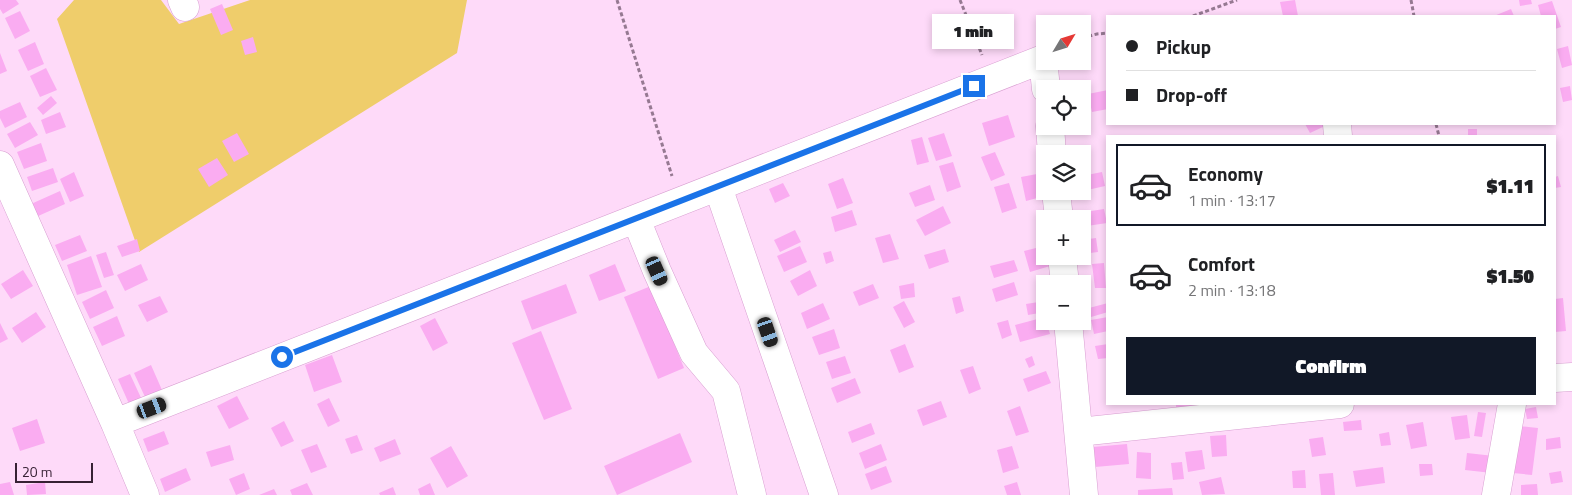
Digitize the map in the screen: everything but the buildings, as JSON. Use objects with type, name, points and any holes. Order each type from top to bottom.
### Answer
[{"type":"street","points":[[115,423],[1043,59],[1045,80]]},
{"type":"street","points":[[1,169],[115,423],[145,495]]},
{"type":"street","points":[[718,187],[824,495]]},
{"type":"street","points":[[636,219],[694,353],[726,391],[752,495]]},
{"type":"street","points":[[1069,330],[1084,495]]},
{"type":"street","points":[[1556,378],[1572,377]]},
{"type":"street","points":[[1079,432],[1331,405]]},
{"type":"street","points":[[1496,495],[1512,405]]},
{"type":"path","points":[[617,0],[680,201]]},
{"type":"path","points":[[960,0],[993,79]]},
{"type":"path","points":[[1195,15],[1237,0]]},
{"type":"path","points":[[1411,0],[1414,15]]},
{"type":"path","points":[[1091,36],[1106,33]]},
{"type":"shaded area","points":[[74,0],[161,0],[179,24],[250,0],[467,0],[457,53],[139,252],[57,19]]},
{"type":"route","points":[[282,357],[974,86]]}]
